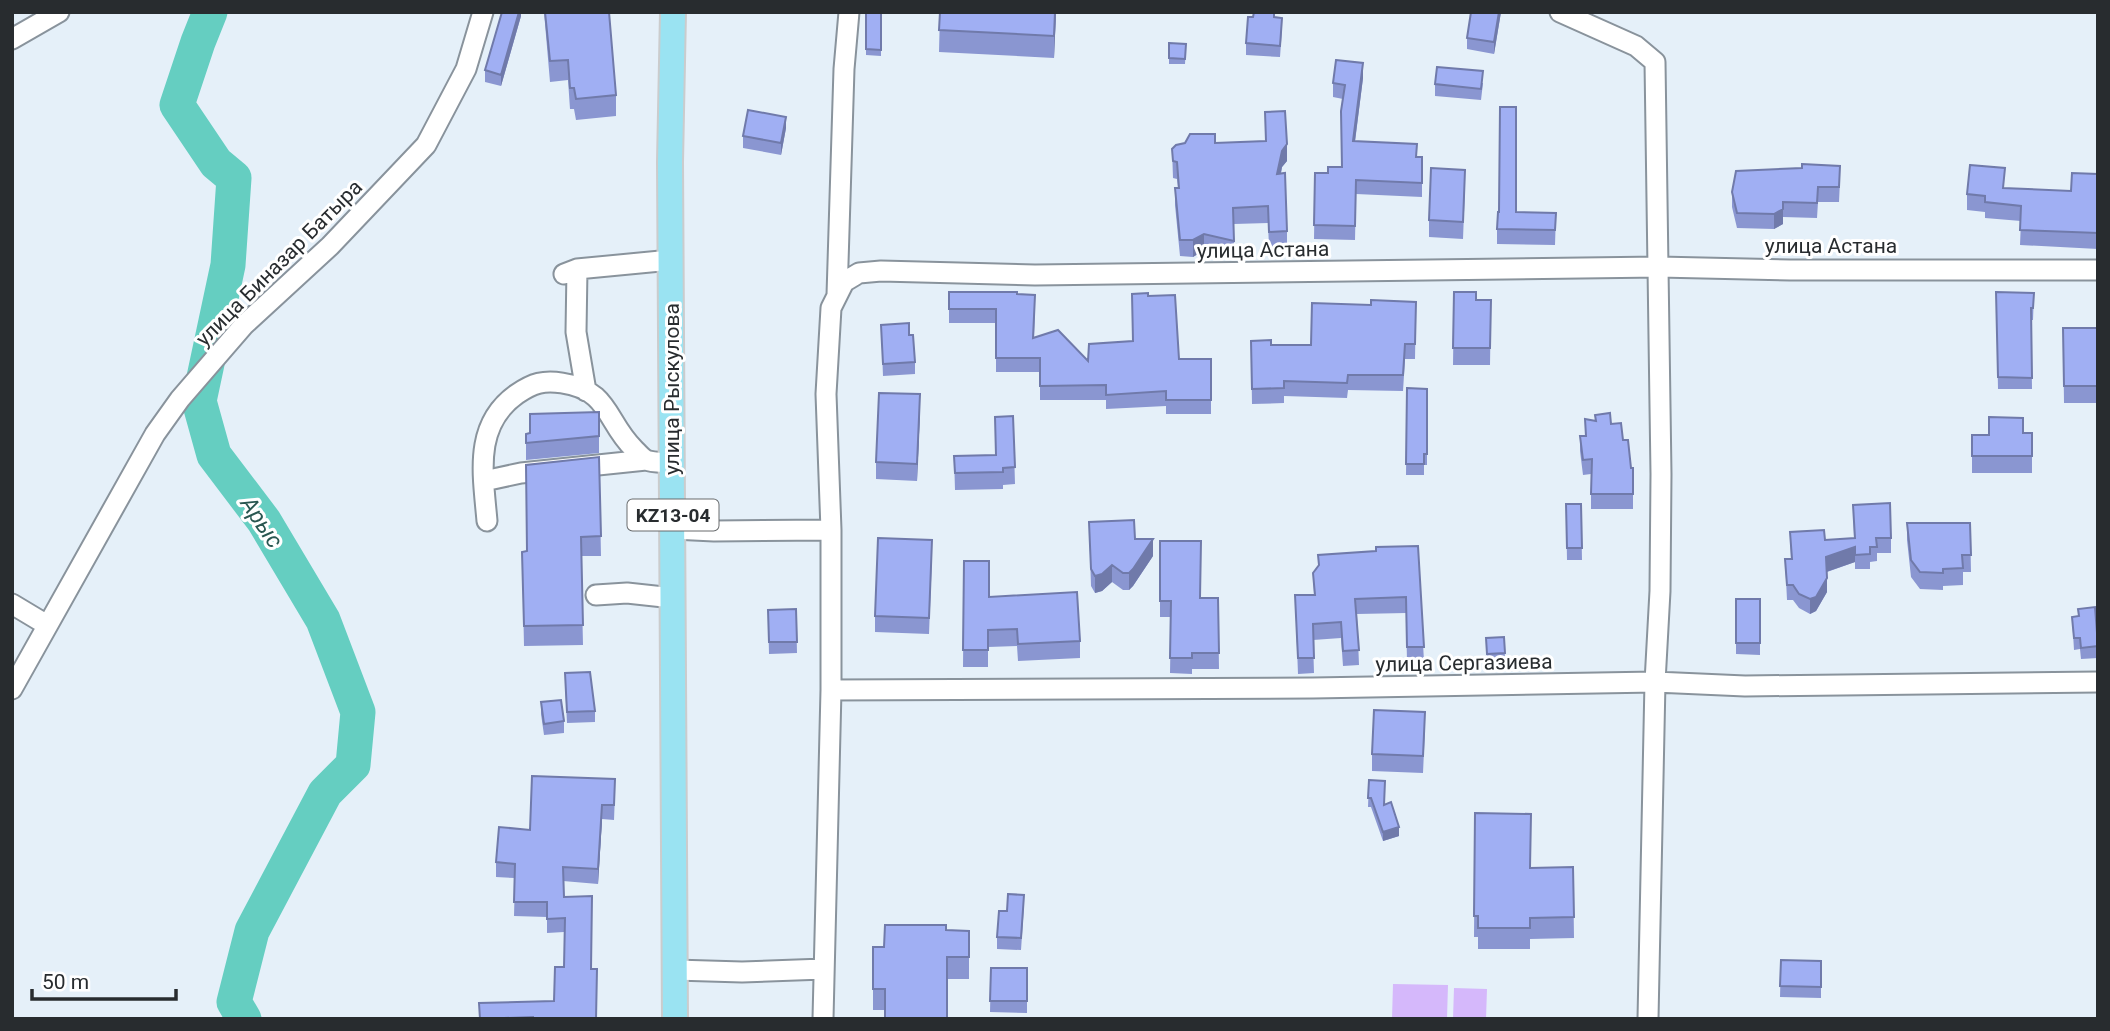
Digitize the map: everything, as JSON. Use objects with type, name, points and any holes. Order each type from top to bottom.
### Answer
[{"type":"main road","name":"улица Рыскулова","points":[[673,12],[670,162],[675,1019]]},
{"type":"street","points":[[12,32],[30,12]]},
{"type":"street","points":[[12,39],[59,12]]},
{"type":"street","name":"улица Биназар Батыра","points":[[12,689],[155,434],[180,399],[244,325],[330,246],[426,145],[466,69],[483,12]]},
{"type":"street","points":[[823,1019],[831,690],[831,530],[826,394],[831,308],[837,296],[844,69],[849,12]]},
{"type":"street","points":[[1560,12],[1636,46],[1655,62],[1660,565],[1648,1019]]},
{"type":"street","points":[[586,391],[576,332],[570,271],[671,260]]},
{"type":"street","name":"улица Астана","points":[[837,296],[844,282],[859,272],[881,271],[1035,275],[1659,267],[1790,270],[2098,270]]},
{"type":"street","points":[[487,521],[482,456],[490,425],[503,404],[523,390],[546,380],[573,384],[598,398],[610,412],[628,443],[646,460]]},
{"type":"street","points":[[484,481],[522,473],[646,460],[672,463]]},
{"type":"street","points":[[673,528],[714,531],[831,530]]},
{"type":"street","points":[[596,595],[628,593],[673,598]]},
{"type":"street","points":[[12,604],[47,625]]},
{"type":"street","name":"улица Сергазиева","points":[[831,690],[1272,688],[1655,682],[1745,686],[2098,682]]},
{"type":"street","points":[[675,970],[742,972],[824,969]]},
{"type":"shaded area","points":[[1393,984],[1448,985],[1447,1019],[1392,1019]]},
{"type":"shaded area","points":[[1454,988],[1487,989],[1486,1019],[1453,1019]]},
{"type":"building","points":[[502,12],[519,12],[501,75],[485,70]]},
{"type":"building","points":[[545,12],[609,12],[616,95],[576,99],[574,88],[570,88],[568,60],[550,61]]},
{"type":"building","points":[[866,12],[881,12],[881,50],[866,49]]},
{"type":"building","points":[[940,12],[1055,12],[1054,36],[939,30]]},
{"type":"building","points":[[1254,12],[1274,12],[1274,17],[1282,18],[1280,46],[1246,43],[1248,17],[1253,17]]},
{"type":"building","points":[[1471,12],[1499,12],[1494,42],[1467,38]]},
{"type":"building","points":[[1169,43],[1186,44],[1185,59],[1169,58]]},
{"type":"building","points":[[1336,60],[1363,63],[1353,141],[1417,144],[1416,157],[1422,157],[1422,183],[1356,180],[1355,226],[1314,225],[1315,173],[1328,173],[1328,167],[1342,167],[1341,111],[1345,85],[1333,83]]},
{"type":"building","points":[[1437,67],[1483,71],[1481,89],[1435,84]]},
{"type":"building","points":[[1500,107],[1516,107],[1516,212],[1556,213],[1555,230],[1497,229]]},
{"type":"building","points":[[748,110],[786,117],[781,143],[743,136]]},
{"type":"building","points":[[1285,111],[1287,144],[1282,151],[1277,174],[1285,173],[1287,231],[1269,232],[1268,206],[1233,208],[1234,241],[1204,234],[1193,240],[1180,240],[1175,188],[1179,188],[1177,162],[1173,161],[1172,149],[1185,143],[1190,134],[1215,134],[1215,143],[1266,141],[1265,112]]},
{"type":"building","points":[[1802,164],[1840,166],[1839,187],[1818,187],[1817,203],[1783,202],[1783,209],[1774,214],[1737,213],[1732,192],[1736,171],[1802,168]]},
{"type":"building","points":[[1970,165],[2005,168],[2003,188],[2071,191],[2072,173],[2098,174],[2098,233],[2020,230],[2021,206],[1985,202],[1985,196],[1967,194]]},
{"type":"building","points":[[1431,168],[1465,170],[1463,222],[1429,220]]},
{"type":"building","points":[[949,292],[1017,292],[1035,295],[1033,338],[1058,330],[1088,361],[1089,344],[1133,341],[1132,294],[1175,295],[1179,359],[1211,359],[1211,400],[1166,400],[1166,391],[1106,395],[1106,385],[1040,386],[1040,358],[996,358],[996,309],[949,309]]},
{"type":"building","points":[[1454,292],[1476,292],[1476,300],[1491,300],[1490,348],[1453,348]]},
{"type":"building","points":[[1996,292],[2034,293],[2031,308],[2032,378],[1998,377]]},
{"type":"building","points":[[1371,300],[1416,302],[1415,344],[1405,344],[1403,375],[1348,375],[1347,383],[1284,381],[1284,388],[1252,389],[1251,341],[1271,340],[1271,345],[1311,345],[1312,303],[1371,305]]},
{"type":"building","points":[[909,323],[909,335],[913,335],[915,362],[883,364],[881,325]]},
{"type":"building","points":[[2063,328],[2098,328],[2098,386],[2064,386]]},
{"type":"building","points":[[1407,388],[1427,389],[1427,454],[1424,454],[1424,464],[1406,464]]},
{"type":"building","points":[[879,393],[920,394],[917,464],[876,462]]},
{"type":"building","points":[[599,412],[599,436],[526,443],[526,434],[530,433],[530,414]]},
{"type":"building","points":[[1610,413],[1611,424],[1621,423],[1623,440],[1628,440],[1633,468],[1633,494],[1591,494],[1592,459],[1583,460],[1580,436],[1586,436],[1585,419],[1596,421],[1595,415]]},
{"type":"building","points":[[1013,416],[1015,467],[1003,468],[1003,472],[955,473],[954,456],[996,455],[995,417]]},
{"type":"building","points":[[1989,417],[2023,418],[2023,433],[2032,433],[2032,456],[1972,456],[1972,435],[1989,435]]},
{"type":"building","points":[[599,457],[601,536],[581,537],[583,625],[524,626],[522,552],[527,551],[526,465]]},
{"type":"building","points":[[1890,503],[1891,538],[1876,538],[1877,547],[1870,547],[1870,554],[1855,555],[1855,547],[1826,557],[1827,578],[1816,597],[1810,599],[1799,594],[1793,585],[1787,585],[1785,559],[1792,559],[1790,532],[1824,530],[1825,540],[1855,538],[1853,505]]},
{"type":"building","points":[[1566,504],[1581,504],[1582,548],[1567,548]]},
{"type":"building","points":[[1134,520],[1135,539],[1153,539],[1133,569],[1129,573],[1123,573],[1112,565],[1102,574],[1095,576],[1091,569],[1089,522]]},
{"type":"building","points":[[1907,523],[1970,523],[1971,555],[1962,555],[1963,568],[1943,569],[1943,573],[1920,572],[1911,560]]},
{"type":"building","points":[[878,538],[932,540],[929,618],[875,616]]},
{"type":"building","points":[[1160,541],[1201,541],[1200,598],[1218,598],[1219,653],[1192,653],[1192,658],[1170,658],[1171,601],[1160,601]]},
{"type":"building","points":[[1418,546],[1424,647],[1407,647],[1406,597],[1355,599],[1359,650],[1343,651],[1341,622],[1313,624],[1314,658],[1298,658],[1295,595],[1315,595],[1313,573],[1319,565],[1318,555],[1376,551],[1376,547]]},
{"type":"building","points":[[964,561],[989,561],[989,597],[1077,592],[1080,641],[1018,644],[1017,629],[988,630],[988,650],[963,650]]},
{"type":"building","points":[[1736,599],[1760,599],[1760,643],[1736,643]]},
{"type":"building","points":[[2095,607],[2098,646],[2081,648],[2080,638],[2074,638],[2072,617],[2079,616],[2078,609]]},
{"type":"building","points":[[796,609],[797,642],[769,642],[768,610]]},
{"type":"building","points":[[1504,637],[1505,653],[1487,654],[1486,638]]},
{"type":"building","points":[[590,672],[595,711],[567,712],[565,673]]},
{"type":"building","points":[[561,700],[564,721],[544,724],[541,702]]},
{"type":"building","points":[[1374,710],[1425,712],[1423,756],[1372,754]]},
{"type":"building","points":[[532,776],[615,779],[614,805],[602,805],[598,869],[563,867],[564,897],[592,896],[591,969],[597,969],[596,1019],[480,1019],[479,1003],[554,1001],[555,967],[564,967],[565,918],[547,919],[547,902],[514,902],[515,864],[496,862],[499,827],[530,830]]},
{"type":"building","points":[[1369,780],[1385,781],[1384,805],[1391,802],[1399,827],[1383,832],[1371,798],[1368,798]]},
{"type":"building","points":[[1475,813],[1531,814],[1530,868],[1573,867],[1574,917],[1530,918],[1530,928],[1478,928],[1478,916],[1474,916]]},
{"type":"building","points":[[1008,894],[1024,895],[1021,938],[997,937],[999,911],[1007,911]]},
{"type":"building","points":[[885,925],[946,925],[946,930],[969,931],[969,957],[947,957],[947,1019],[885,1019],[885,989],[873,989],[873,947],[884,947]]},
{"type":"building","points":[[1781,960],[1821,961],[1821,987],[1780,986]]},
{"type":"building","points":[[991,968],[1027,968],[1027,1001],[990,1001]]},
{"type":"waterway","name":"Арыс","points":[[210,12],[177,105],[216,163],[234,178],[228,265],[199,401],[214,455],[264,521],[323,620],[358,712],[353,765],[325,793],[252,931],[234,1002],[244,1019]]}]
